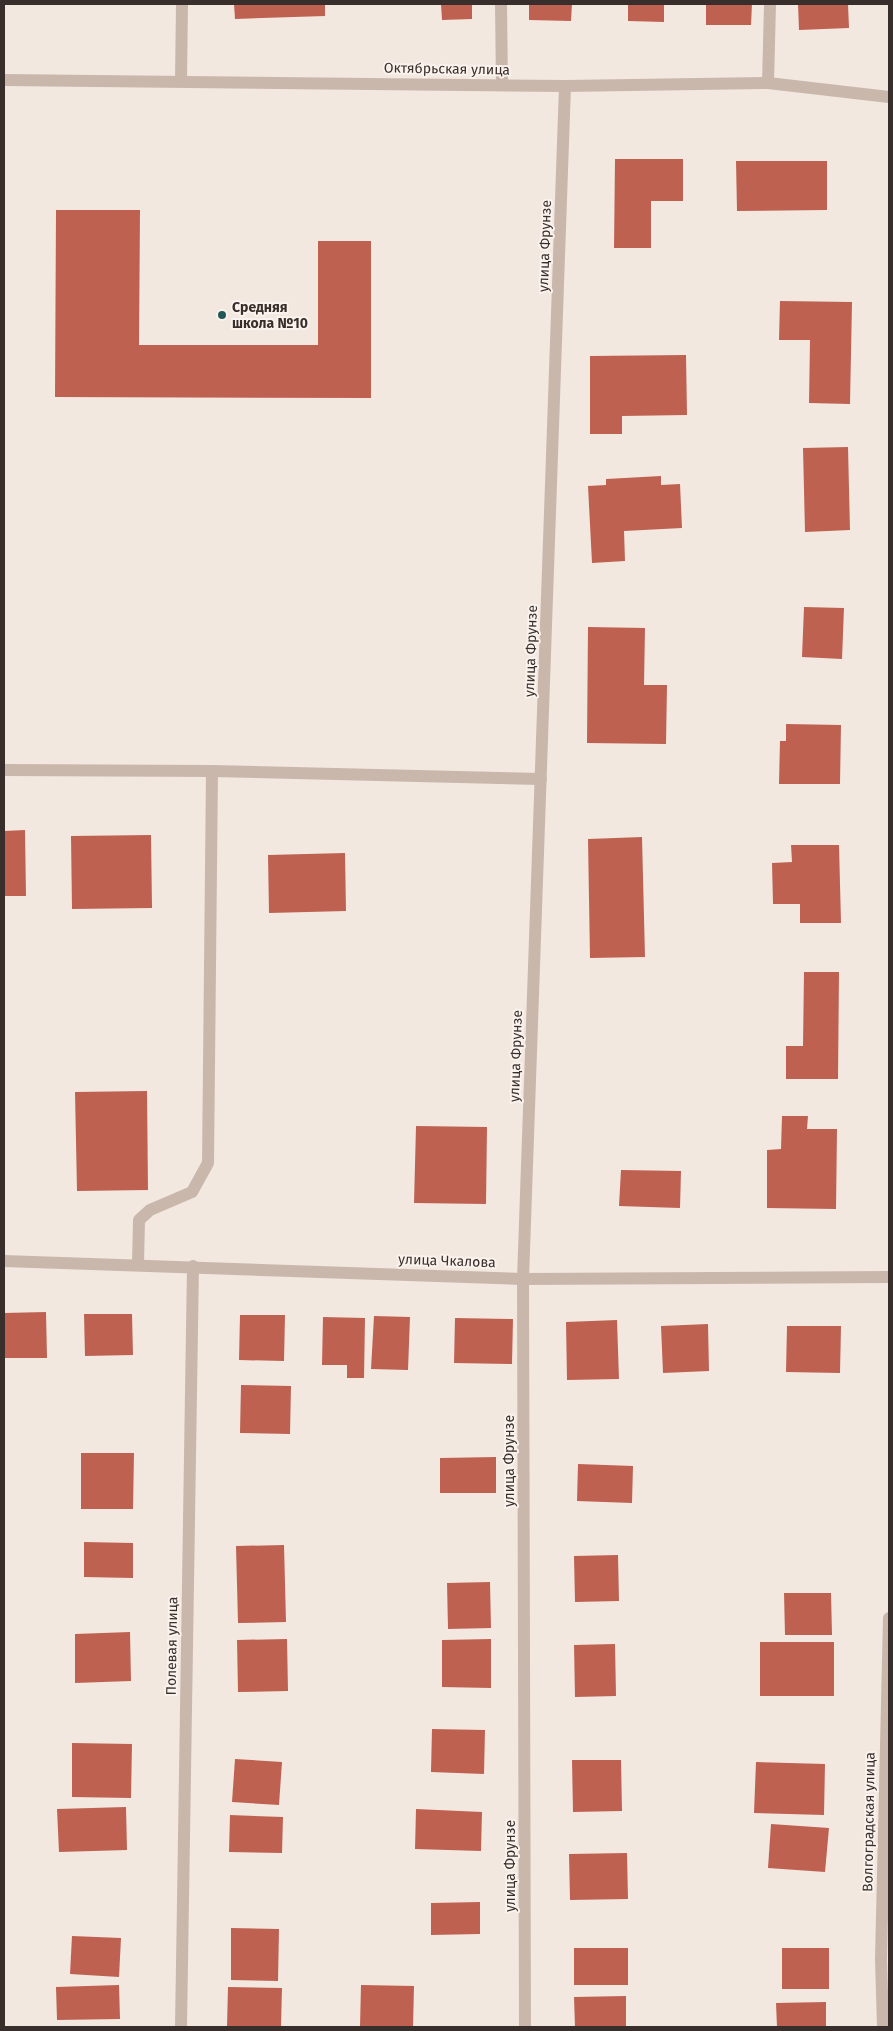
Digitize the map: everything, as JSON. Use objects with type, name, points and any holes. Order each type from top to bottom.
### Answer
[{"type":"street","points":[[181,80],[182,4]]},
{"type":"street","points":[[501,4],[502,85]]},
{"type":"street","points":[[768,83],[770,4]]},
{"type":"street","name":"Октябрьская улица","points":[[4,80],[181,80],[566,86],[768,83],[889,97]]},
{"type":"street","name":"улица Фрунзе","points":[[525,2027],[523,1279],[566,86]]},
{"type":"street","points":[[4,770],[212,771],[541,779]]},
{"type":"street","points":[[138,1264],[139,1220],[150,1210],[192,1192],[208,1163],[212,771]]},
{"type":"street","name":"улица Чкалова","points":[[4,1260],[523,1279],[889,1277]]},
{"type":"street","name":"Полевая улица","points":[[181,2027],[193,1266]]},
{"type":"street","name":"Волгоградская улица","points":[[883,2027],[881,1959],[889,1618]]},
{"type":"building","points":[[234,4],[325,4],[325,16],[235,19]]},
{"type":"building","points":[[441,4],[472,4],[472,19],[442,20]]},
{"type":"building","points":[[529,4],[572,4],[571,21],[529,20]]},
{"type":"building","points":[[628,4],[664,4],[664,22],[628,21]]},
{"type":"building","points":[[706,4],[752,4],[751,25],[706,25]]},
{"type":"building","points":[[798,4],[848,4],[849,28],[799,30]]},
{"type":"building","points":[[615,159],[683,159],[683,201],[651,201],[651,248],[614,248]]},
{"type":"building","points":[[736,161],[827,161],[827,210],[737,211]]},
{"type":"building","points":[[56,210],[140,210],[139,345],[318,345],[318,241],[371,241],[371,398],[55,397]]},
{"type":"building","points":[[780,301],[852,302],[850,404],[809,403],[810,340],[779,340]]},
{"type":"building","points":[[686,355],[687,415],[622,416],[622,434],[590,434],[590,356]]},
{"type":"building","points":[[848,447],[850,530],[805,532],[803,448]]},
{"type":"building","points":[[661,476],[661,485],[680,484],[682,528],[624,531],[625,561],[592,563],[588,486],[606,485],[606,479]]},
{"type":"building","points":[[804,607],[844,608],[842,659],[802,657]]},
{"type":"building","points":[[588,627],[645,628],[644,685],[667,685],[666,744],[587,743]]},
{"type":"building","points":[[786,724],[841,725],[840,784],[779,784],[780,741],[786,741]]},
{"type":"building","points":[[25,830],[26,896],[4,896],[4,831]]},
{"type":"building","points":[[151,835],[152,908],[72,909],[71,836]]},
{"type":"building","points":[[642,837],[645,957],[590,958],[588,839]]},
{"type":"building","points":[[791,845],[839,845],[841,923],[800,923],[800,904],[773,904],[772,863],[792,862]]},
{"type":"building","points":[[345,853],[346,911],[269,913],[268,855]]},
{"type":"building","points":[[804,972],[839,972],[838,1079],[786,1079],[786,1046],[803,1046]]},
{"type":"building","points":[[147,1091],[148,1190],[77,1191],[75,1092]]},
{"type":"building","points":[[782,1116],[808,1116],[807,1129],[837,1129],[836,1209],[767,1208],[767,1150],[781,1149]]},
{"type":"building","points":[[416,1126],[487,1127],[486,1204],[414,1203]]},
{"type":"building","points":[[621,1170],[681,1171],[680,1208],[619,1206]]},
{"type":"building","points":[[46,1312],[47,1358],[4,1358],[4,1313]]},
{"type":"building","points":[[84,1314],[132,1314],[133,1355],[85,1356]]},
{"type":"building","points":[[240,1315],[285,1315],[284,1361],[239,1360]]},
{"type":"building","points":[[374,1316],[410,1317],[408,1370],[371,1369]]},
{"type":"building","points":[[323,1317],[365,1318],[364,1378],[347,1378],[347,1365],[322,1365]]},
{"type":"building","points":[[455,1318],[513,1319],[512,1364],[454,1363]]},
{"type":"building","points":[[617,1320],[619,1379],[567,1380],[566,1322]]},
{"type":"building","points":[[708,1324],[709,1371],[663,1373],[661,1326]]},
{"type":"building","points":[[787,1326],[841,1326],[840,1373],[786,1372]]},
{"type":"building","points":[[241,1385],[291,1386],[290,1434],[240,1433]]},
{"type":"building","points":[[81,1453],[134,1453],[133,1509],[81,1509]]},
{"type":"building","points":[[496,1457],[496,1493],[440,1493],[440,1458]]},
{"type":"building","points":[[578,1464],[633,1466],[632,1503],[577,1501]]},
{"type":"building","points":[[84,1542],[133,1543],[133,1578],[84,1577]]},
{"type":"building","points":[[284,1545],[286,1622],[238,1623],[236,1546]]},
{"type":"building","points":[[618,1555],[619,1601],[575,1602],[574,1556]]},
{"type":"building","points":[[490,1582],[491,1628],[448,1629],[447,1583]]},
{"type":"building","points":[[784,1593],[831,1593],[832,1635],[785,1635]]},
{"type":"building","points":[[130,1632],[131,1681],[75,1683],[75,1634]]},
{"type":"building","points":[[287,1639],[288,1691],[238,1692],[237,1640]]},
{"type":"building","points":[[491,1639],[491,1688],[442,1687],[442,1640]]},
{"type":"building","points":[[760,1642],[834,1642],[834,1696],[760,1696]]},
{"type":"building","points":[[615,1644],[616,1696],[575,1697],[574,1645]]},
{"type":"building","points":[[432,1729],[485,1730],[484,1774],[431,1772]]},
{"type":"building","points":[[72,1743],[132,1744],[131,1798],[72,1797]]},
{"type":"building","points":[[235,1759],[282,1762],[279,1805],[232,1802]]},
{"type":"building","points":[[572,1760],[621,1760],[622,1811],[573,1812]]},
{"type":"building","points":[[756,1762],[825,1764],[824,1815],[754,1813]]},
{"type":"building","points":[[126,1807],[127,1850],[59,1852],[57,1809]]},
{"type":"building","points":[[416,1809],[482,1812],[481,1851],[415,1849]]},
{"type":"building","points":[[230,1815],[283,1817],[282,1853],[229,1852]]},
{"type":"building","points":[[771,1824],[829,1828],[825,1872],[768,1868]]},
{"type":"building","points":[[627,1853],[628,1899],[570,1900],[569,1854]]},
{"type":"building","points":[[480,1902],[480,1934],[431,1935],[431,1903]]},
{"type":"building","points":[[231,1928],[279,1929],[278,1981],[231,1980]]},
{"type":"building","points":[[72,1936],[121,1938],[119,1977],[70,1974]]},
{"type":"building","points":[[574,1948],[628,1948],[628,1985],[574,1985]]},
{"type":"building","points":[[782,1948],[829,1948],[829,1989],[782,1989]]},
{"type":"building","points":[[119,1985],[120,2019],[57,2020],[56,1987]]},
{"type":"building","points":[[361,1985],[414,1986],[413,2027],[360,2027]]},
{"type":"building","points":[[228,1987],[282,1988],[281,2027],[227,2027]]},
{"type":"building","points":[[626,1996],[626,2027],[575,2027],[574,1997]]},
{"type":"building","points":[[826,2002],[826,2027],[777,2027],[776,2003]]},
{"type":"place","name":"Средняя школа №10","points":[[222,315]]}]
